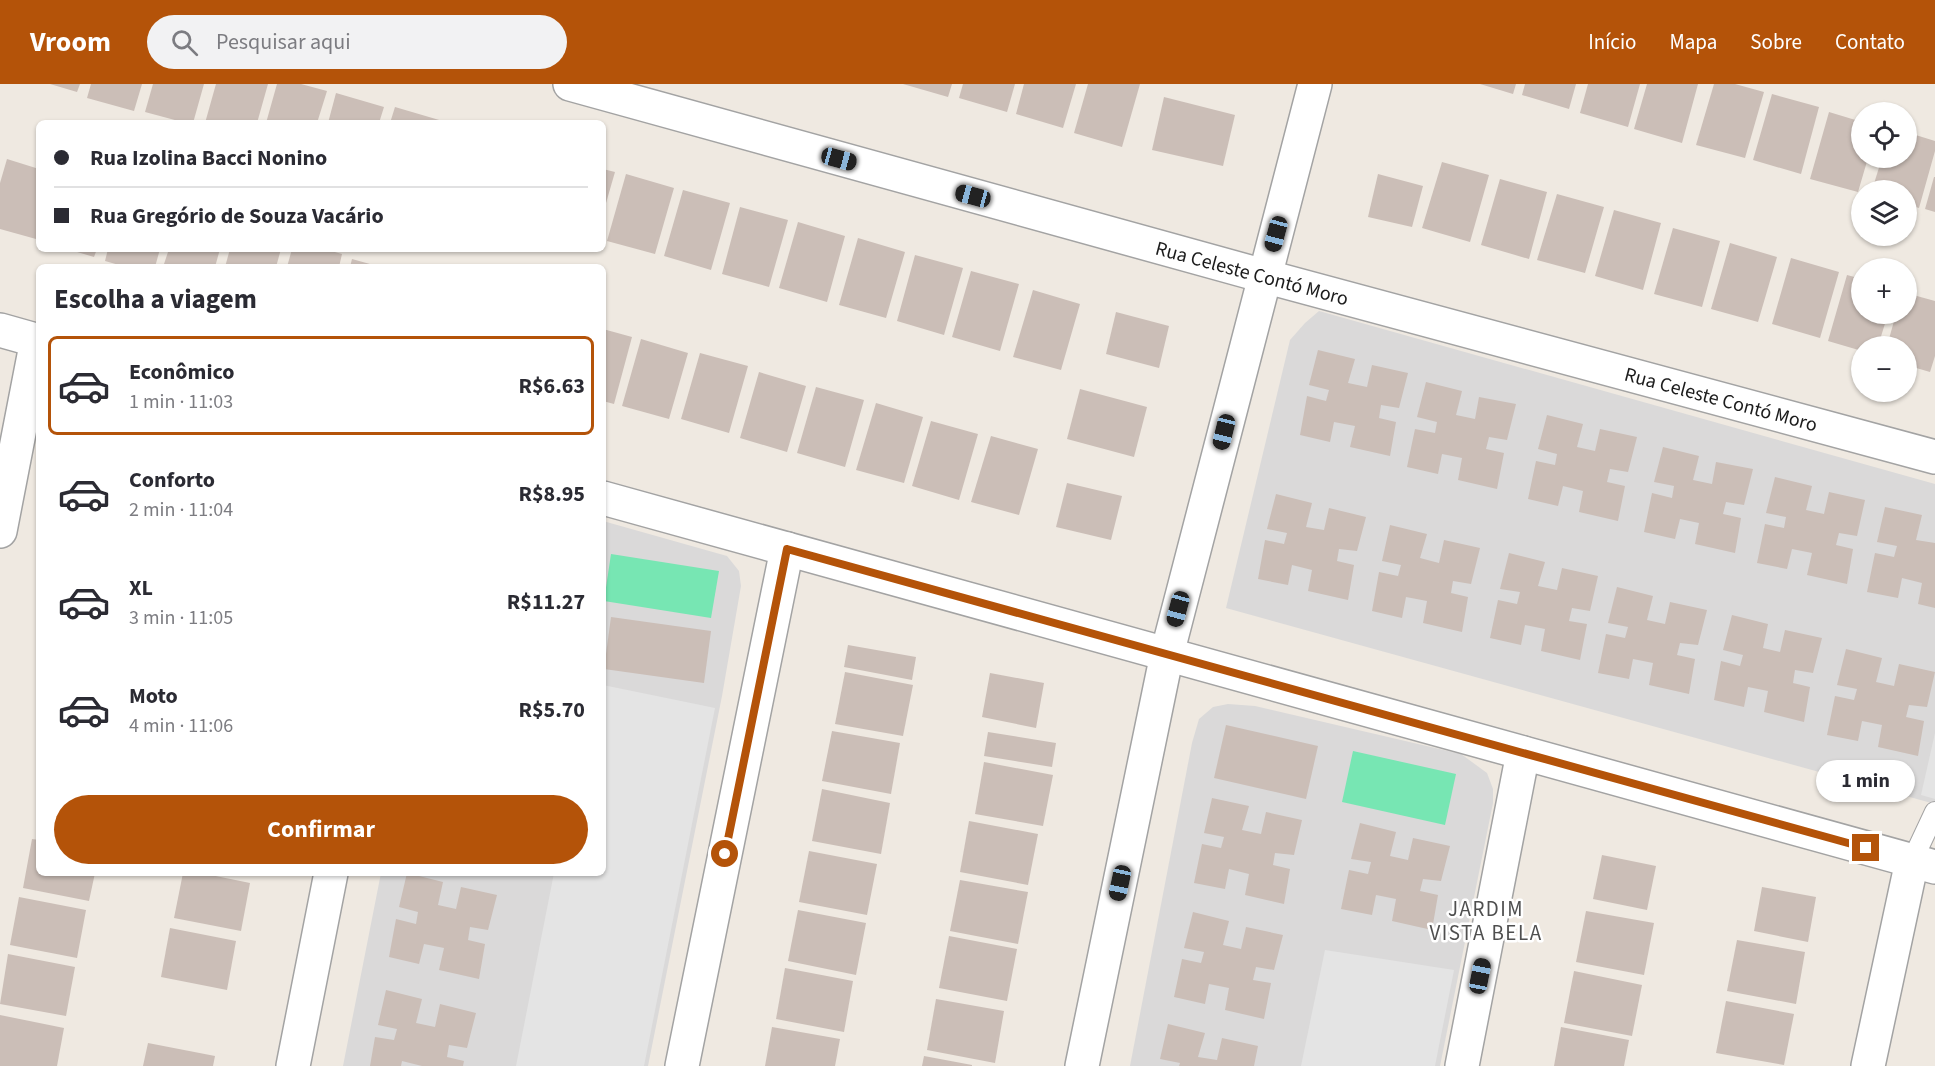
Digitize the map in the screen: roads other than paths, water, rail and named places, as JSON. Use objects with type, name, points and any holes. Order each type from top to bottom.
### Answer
[{"type":"street","name":"Rua Celeste Contó Moro","points":[[570,84],[1264,276],[1935,457]]},
{"type":"street","points":[[1082,1066],[1167,654],[1315,84]]},
{"type":"street","points":[[0,330],[36,339]]},
{"type":"street","points":[[0,531],[36,350]]},
{"type":"street","points":[[606,499],[1924,864],[1868,1066]]},
{"type":"street","points":[[682,1066],[787,549]]},
{"type":"street","points":[[1462,1066],[1524,753]]},
{"type":"street","points":[[293,1066],[330,876]]},
{"type":"lane","points":[[1924,864],[1935,812]]},
{"type":"district","name":"JARDIM VISTA BELA","points":[[1486,921]]}]
